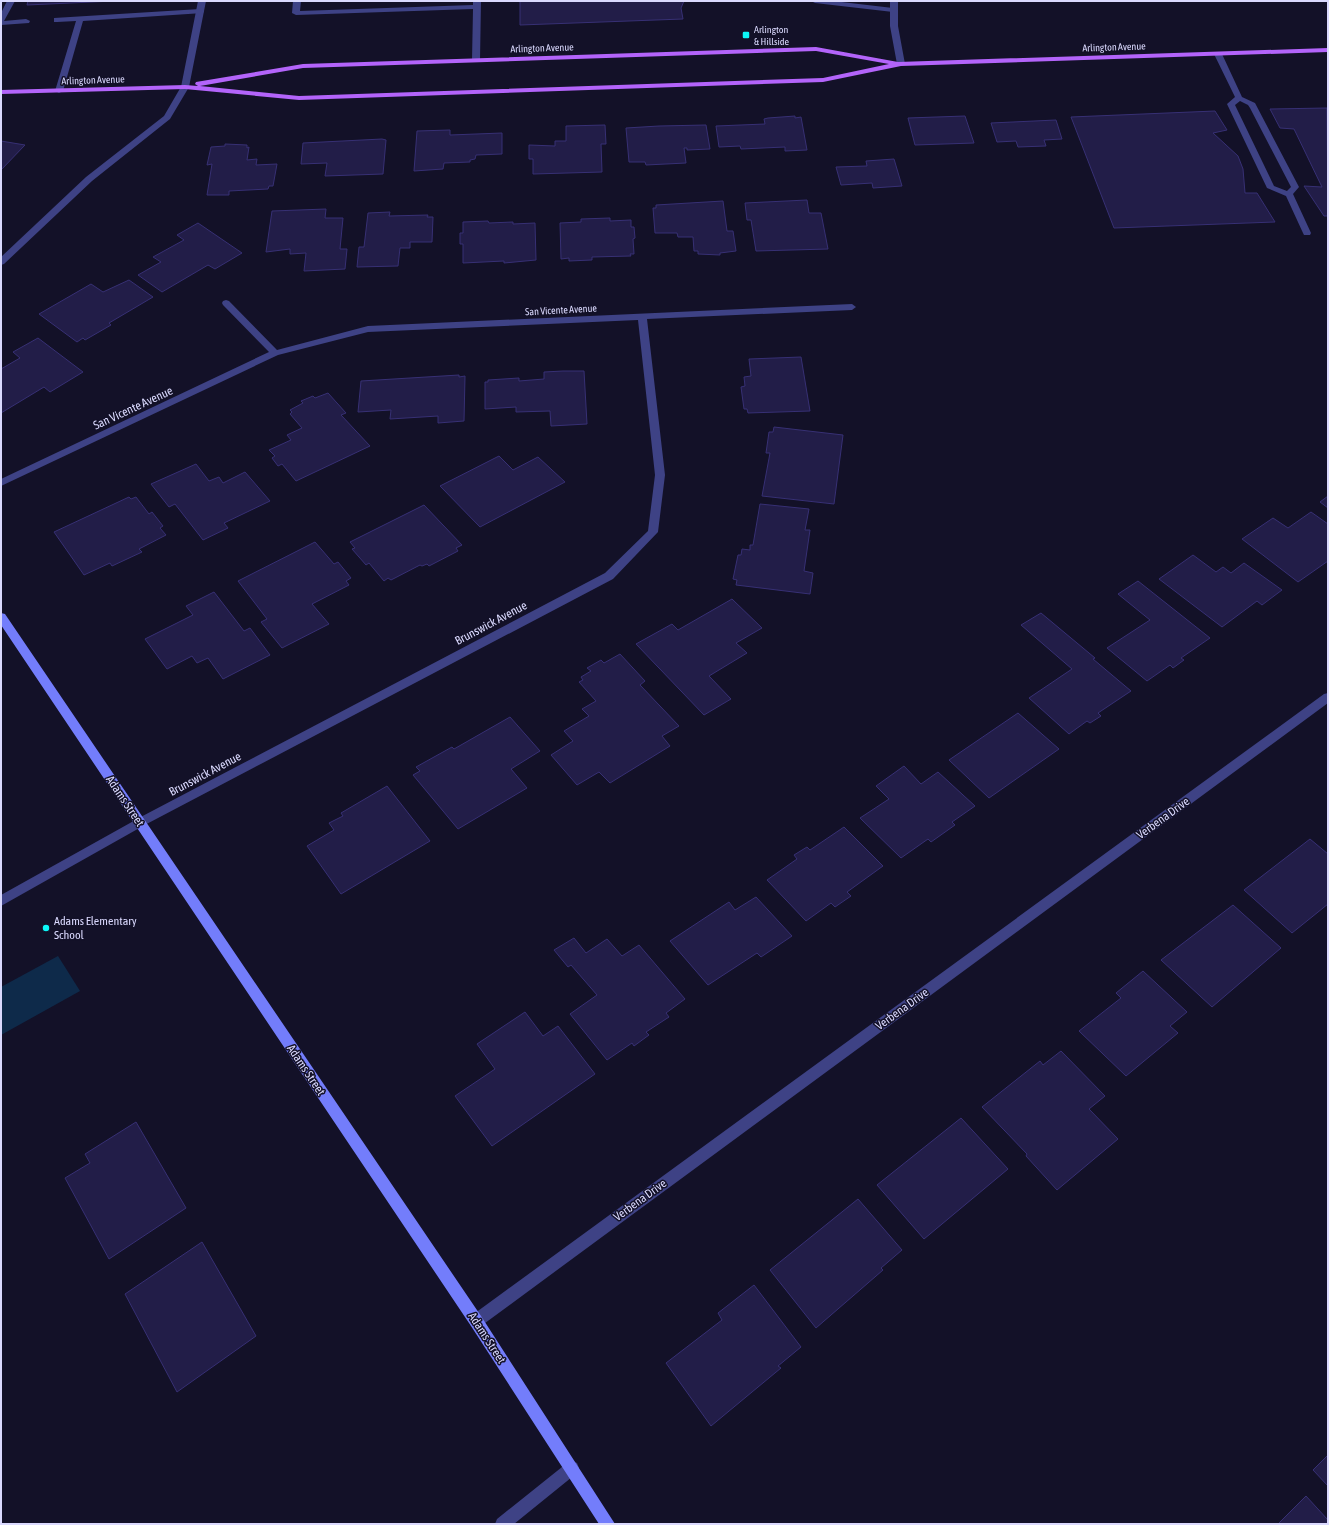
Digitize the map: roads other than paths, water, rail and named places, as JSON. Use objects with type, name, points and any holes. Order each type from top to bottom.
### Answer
[{"type":"main road","name":"Arlington Avenue","points":[[185,87],[303,66],[816,49],[901,64]]},
{"type":"main road","name":"Arlington Avenue","points":[[1,92],[185,87],[299,98],[823,80],[901,64],[1328,50]]},
{"type":"main road","name":"Adams Street","points":[[1,617],[476,1321],[608,1524]]},
{"type":"street","points":[[1,20],[11,1]]},
{"type":"street","points":[[1,262],[89,179],[167,117],[185,87],[202,1]]},
{"type":"street","points":[[297,1],[296,13],[477,4],[476,60]]},
{"type":"street","points":[[815,1],[894,10]]},
{"type":"street","points":[[894,1],[894,26],[901,64]]},
{"type":"street","points":[[56,20],[200,11]]},
{"type":"street","points":[[60,91],[80,19]]},
{"type":"street","points":[[1,24],[26,21]]},
{"type":"street","points":[[1218,54],[1239,98],[1251,103],[1254,108],[1295,187],[1289,194]]},
{"type":"street","points":[[1239,98],[1231,104],[1271,188],[1289,194],[1307,233]]},
{"type":"street","points":[[226,303],[274,352]]},
{"type":"street","name":"San Vicente Avenue","points":[[1,483],[274,352],[368,329],[852,307]]},
{"type":"street","name":"Brunswick Avenue","points":[[1,901],[139,823],[609,576],[653,532],[660,475],[642,317]]},
{"type":"street","name":"Verbena Drive","points":[[476,1321],[1328,697]]},
{"type":"street","points":[[502,1524],[572,1468]]},
{"type":"water","points":[[58,956],[80,991],[1,1035],[1,987]]},
{"type":"place","name":"Arlington & Hillside","points":[[746,35]]},
{"type":"place","name":"Adams Elementary School","points":[[46,928]]}]
